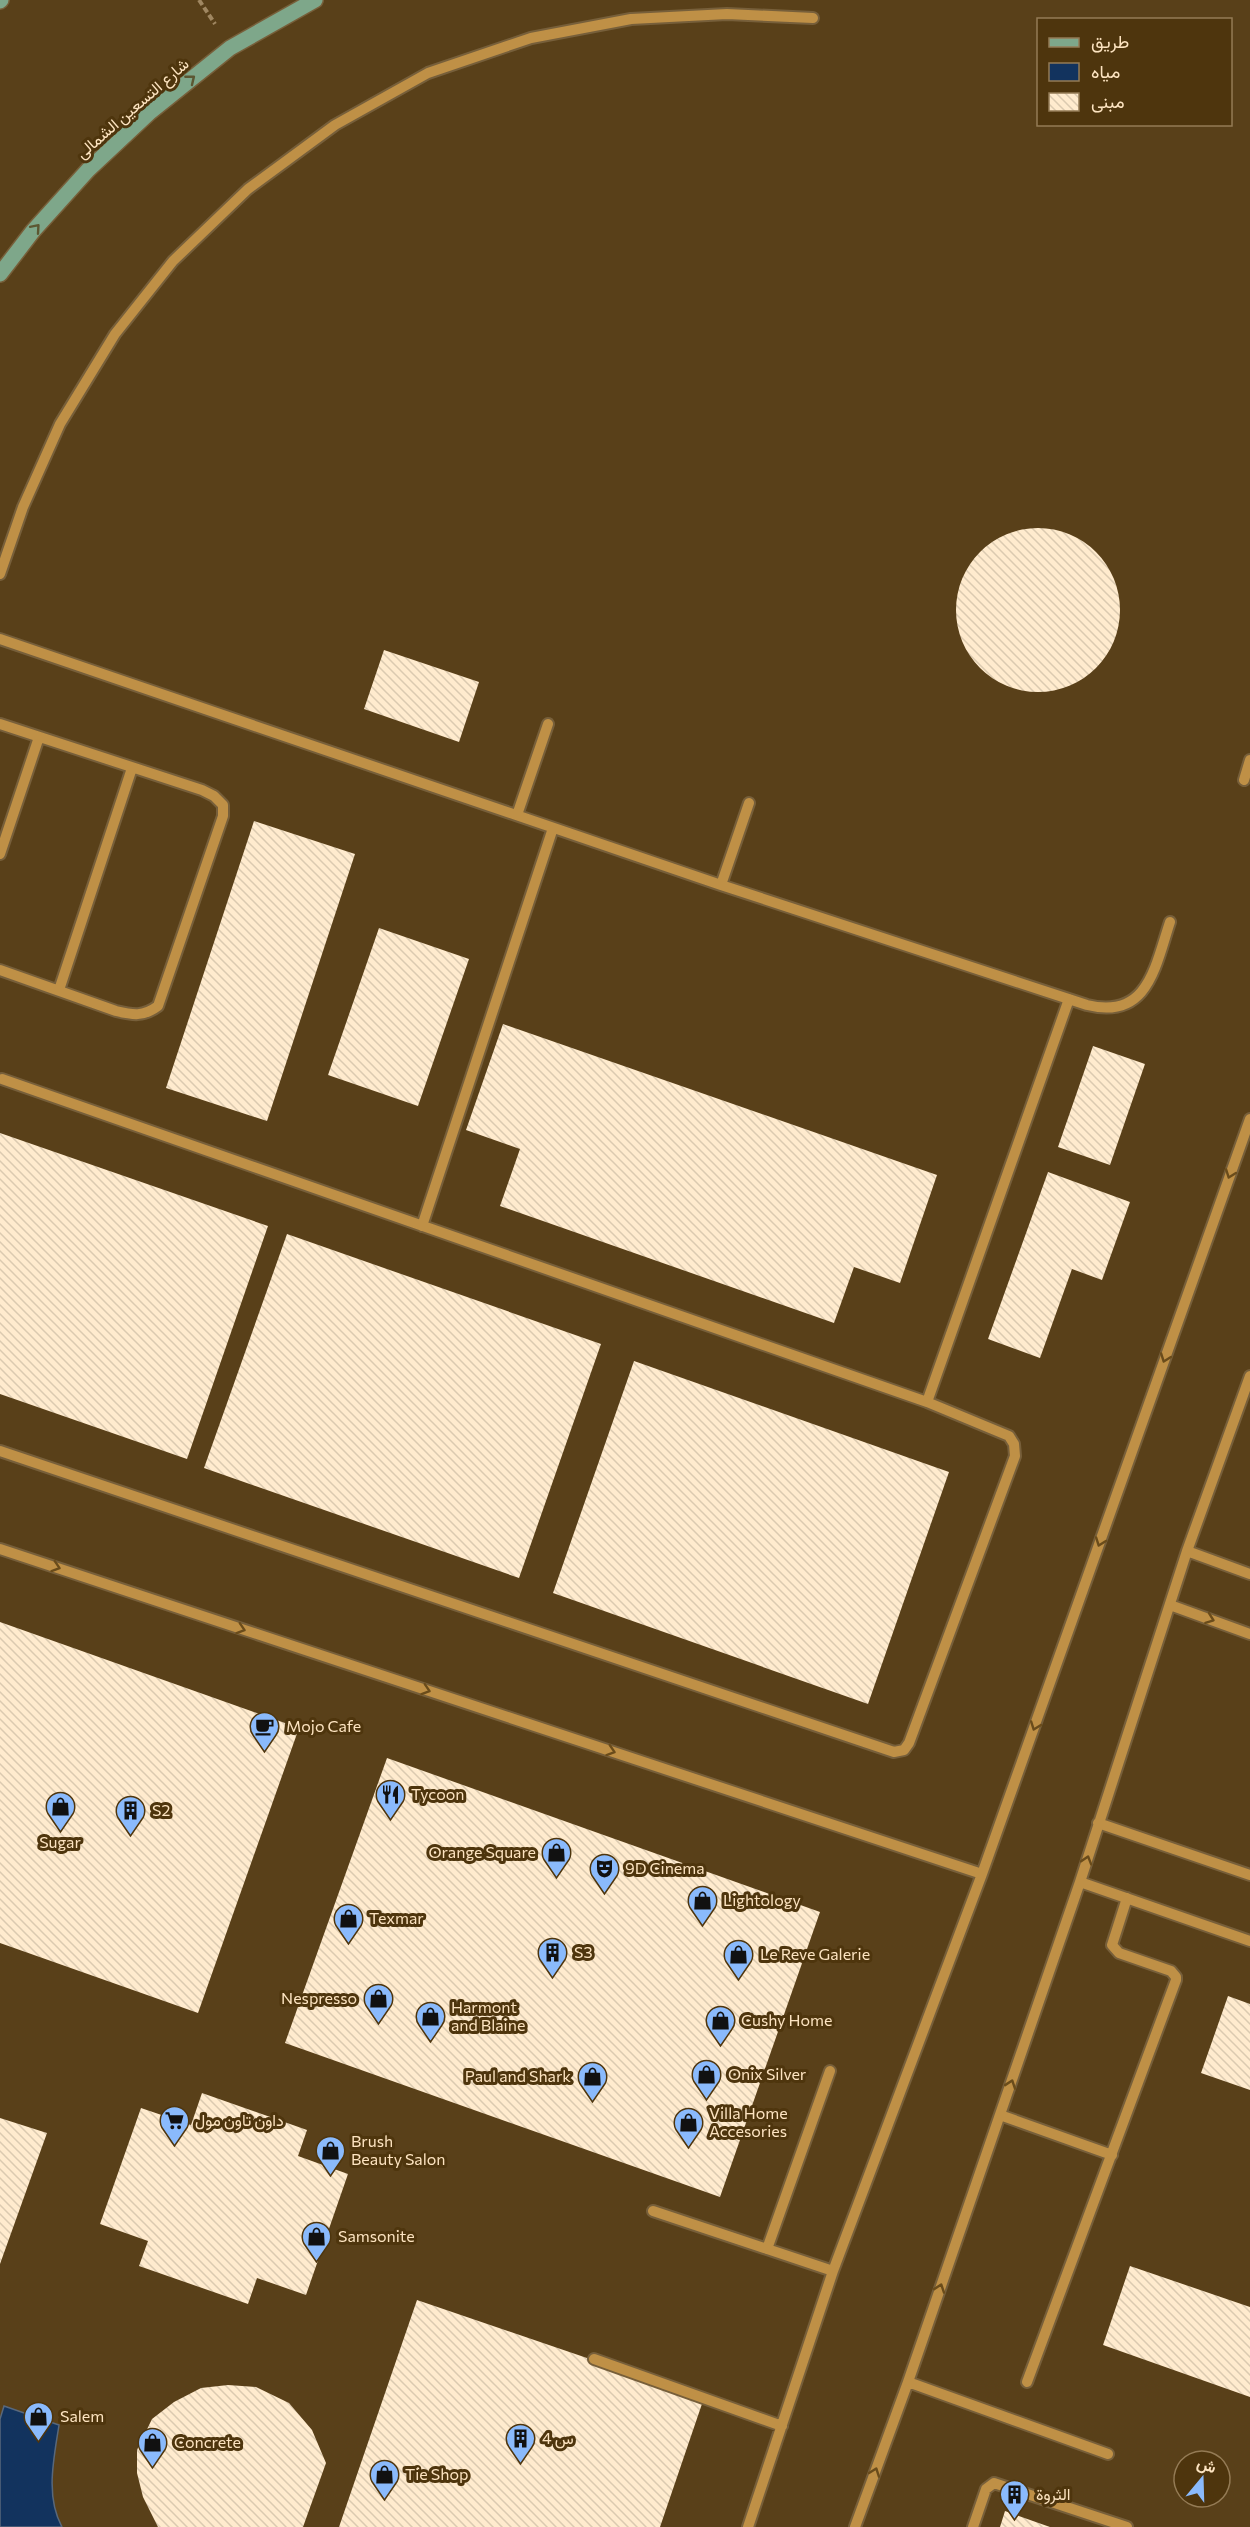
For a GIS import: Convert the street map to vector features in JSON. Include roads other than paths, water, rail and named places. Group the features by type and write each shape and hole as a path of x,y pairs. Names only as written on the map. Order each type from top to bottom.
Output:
{"main road":[{"name":"شارع التسعين الشمالى","path":"0,274 33,231 88,170 149,113 230,48 315,0"}],"street":[{"path":"0,574 23,507 60,424 115,334 173,261 248,189 335,125 428,73 531,38 631,19 727,14 813,18"},
{"path":"0,639 721,885 1100,1008 1115,1008 1138,996 1151,977 1170,922"},
{"path":"0,724 214,796 223,805 221,826 158,1006 147,1014 135,1015 116,1011 0,970"},
{"path":"517,815 548,724"},
{"path":"0,854 39,736"},
{"path":"1244,780 1250,760"},
{"path":"59,990 132,768"},
{"path":"721,885 749,802"},
{"path":"422,1226 553,828"},
{"path":"927,1402 1069,999"},
{"path":"0,1451 894,1752 904,1750 914,1732 1015,1455 1014,1444 1009,1436 927,1402 2,1079"},
{"path":"748,2527 832,2271 982,1874 1250,1119"},
{"path":"855,2527 908,2382 1080,1882 1187,1551 1250,1376"},
{"path":"0,1549 982,1874"},
{"path":"1187,1551 1250,1574"},
{"path":"1170,1605 1250,1634"},
{"path":"1098,1823 1250,1875"},
{"path":"1080,1882 1250,1941"},
{"path":"1027,2382 1176,1977 1172,1971 1113,1949 1127,1898"},
{"path":"767,2248 830,2071"},
{"path":"1000,2115 1112,2155"},
{"path":"653,2211 832,2271"},
{"path":"594,2359 782,2426"},
{"path":"908,2382 1108,2454"},
{"path":"973,2527 986,2489 994,2483 1127,2527"}],"water":[{"path":"4,2406 59,2425 52,2490 62,2527 0,2527 0,2419"}],"place":[{"name":"Mojo Cafe","path":"265,1752"},
{"name":"Tycoon","path":"390,1820"},
{"name":"Sugar","path":"60,1832"},
{"name":"S2","path":"131,1836"},
{"name":"Orange Square","path":"557,1878"},
{"name":"9D Cinema","path":"604,1894"},
{"name":"Lightology","path":"702,1926"},
{"name":"Texmar","path":"348,1944"},
{"name":"S3","path":"553,1978"},
{"name":"Le Reve Galerie","path":"739,1980"},
{"name":"Nespresso","path":"378,2024"},
{"name":"Harmont and Blaine","path":"430,2042"},
{"name":"Cushy Home","path":"720,2046"},
{"name":"Onix Silver","path":"707,2100"},
{"name":"Paul and Shark","path":"592,2102"},
{"name":"داون تاون مول","path":"174,2146"},
{"name":"Villa Home Accesories","path":"688,2148"},
{"name":"Brush Beauty Salon","path":"330,2176"},
{"name":"Samsonite","path":"317,2262"},
{"name":"Salem","path":"39,2442"},
{"name":"س 4","path":"521,2464"},
{"name":"Concrete","path":"153,2468"},
{"name":"Tie Shop","path":"384,2500"},
{"name":"الثروة","path":"1015,2520"}]}
